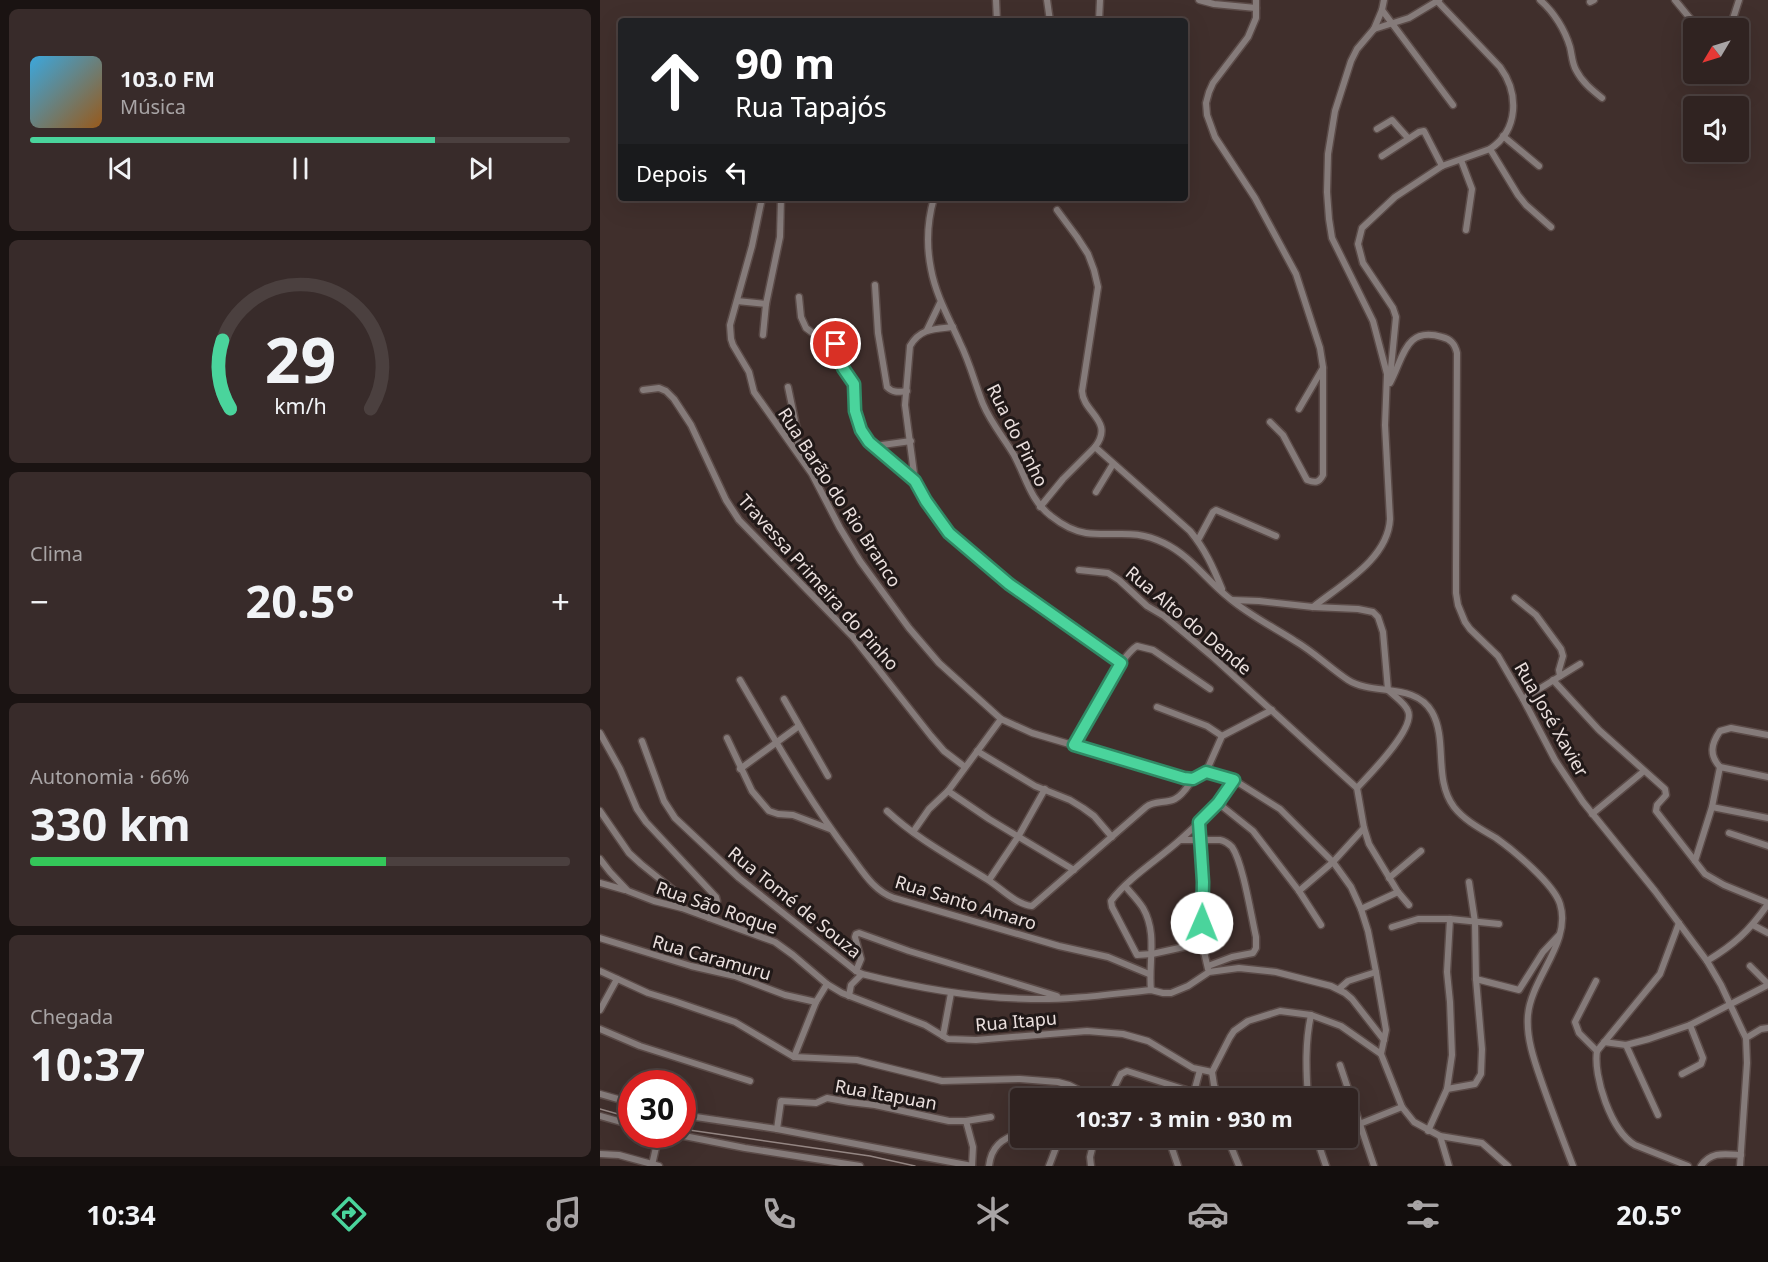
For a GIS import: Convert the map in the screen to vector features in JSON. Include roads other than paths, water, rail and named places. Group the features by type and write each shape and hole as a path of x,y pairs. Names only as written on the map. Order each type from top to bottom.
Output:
{"street":[{"path":"996,0 997,18"},
{"path":"1047,0 1050,18"},
{"path":"1099,18 1100,0"},
{"path":"1199,0 1214,4 1256,4 1256,18 1248,38 1213,83 1209,92 1206,103 1207,115 1215,137 1255,198 1296,274 1320,348 1323,367 1323,475 1320,480 1316,483 1307,480 1283,435 1270,422"},
{"path":"1313,607 1371,560 1390,527 1386,368 1376,329 1332,238 1327,192 1328,154 1335,111 1354,55 1374,29 1384,0"},
{"path":"1539,0 1549,9 1563,31 1577,74 1602,98"},
{"path":"1675,0 1690,18"},
{"path":"1733,18 1739,0"},
{"path":"1374,29 1392,25 1439,1 1508,77 1514,108 1512,119 1503,136 1490,149 1442,166 1395,197 1366,224 1359,235 1358,244 1363,263 1393,308 1396,317 1390,382 1387,390"},
{"path":"1382,10 1453,105"},
{"path":"1377,129 1392,120 1408,138"},
{"path":"1382,156 1408,138 1424,131 1442,166"},
{"path":"1503,136 1539,166"},
{"path":"1490,149 1518,195 1551,227"},
{"path":"1461,160 1472,189 1466,230"},
{"name":"Rua Barão do Rio Branco","path":"761,201 752,246 730,325 733,345 749,372 757,397 812,474 860,561 909,628 939,663 1001,719 1032,734 1193,779"},
{"path":"764,335 766,304 780,237 781,201"},
{"name":"Rua do Pinho","path":"933,201 927,239 931,268 940,303 967,358 984,406 1014,455 1029,491 1040,507 1061,523 1080,532 1133,533 1161,542 1191,561 1231,600 1307,648 1349,681 1366,688 1410,695 1427,705 1436,723 1443,785 1451,803 1468,821 1507,846 1549,887 1561,908 1560,934"},
{"path":"1040,507 1101,440 1102,431 1099,420 1082,398 1098,287 1088,254 1057,210"},
{"path":"875,285 878,333 887,387 896,393 907,391"},
{"path":"799,297 801,317 806,328 832,341 837,346 843,368 854,384 855,411 865,437 915,481 941,524 958,542 1009,584 1121,663"},
{"path":"736,301 766,304"},
{"path":"927,330 940,303"},
{"path":"915,481 906,405 910,346 915,338 927,330 953,327"},
{"name":"Rua José Xavier","path":"1390,382 1407,347 1417,336 1429,334 1453,342 1457,353 1456,567 1458,605 1470,629 1498,656 1555,760 1592,814 1707,961 1731,1005 1746,1038 1748,1063 1740,1166"},
{"path":"1299,409 1323,367"},
{"path":"788,387 797,430 799,454"},
{"name":"Travessa Primeira do Pinho","path":"643,390 659,388 674,399 691,425 726,500 739,520 853,637 944,751 965,767"},
{"path":"875,446 911,441"},
{"path":"1095,447 1198,540 1211,561 1223,594"},
{"path":"1096,492 1113,464"},
{"path":"1198,540 1216,510 1276,536"},
{"name":"Rua Alto do Dende","path":"1079,570 1108,573 1119,580 1147,606 1164,616 1205,651 1357,788"},
{"path":"1515,597 1536,615 1561,649 1563,656 1557,678"},
{"path":"1231,600 1358,609 1373,612 1378,617 1383,632 1388,690 1409,712 1408,720 1399,739 1387,756 1357,788 1364,828 1372,851 1398,892 1409,904"},
{"path":"1074,745 1121,663 1137,646 1153,650 1210,689"},
{"path":"1523,699 1580,664"},
{"path":"1557,678 1599,730 1665,789 1664,798 1657,805 1656,812 1702,871 1724,885 1768,903 1753,925 1728,948 1707,961"},
{"name":"Rua Santo Amaro","path":"740,680 830,829 871,882 886,895 1048,943 1108,957 1149,974"},
{"path":"784,699 828,776"},
{"path":"1156,707 1207,726 1222,736"},
{"path":"887,811 902,825 947,856 1025,904 1032,906 1153,802 1175,800 1193,779 1206,772 1222,736 1272,710"},
{"path":"913,832 929,809 948,791 1001,719"},
{"path":"740,768 799,726"},
{"path":"1695,861 1712,807 1720,770 1712,755 1713,744 1720,731 1731,728 1768,735"},
{"path":"600,734 620,769 637,809 646,822 716,897 717,901 709,918"},
{"path":"727,738 752,791 769,811 793,815 830,829"},
{"name":"Rua Tomé de Souza","path":"642,741 664,801 675,818 739,878 859,972 951,993 1031,999 1150,990 1163,993 1181,990 1208,969"},
{"path":"977,751 1026,782 1070,800 1083,808 1094,816 1112,837"},
{"path":"1720,770 1768,777"},
{"path":"1592,814 1644,771"},
{"path":"1206,772 1234,780 1280,809 1333,862 1351,887 1368,931 1376,972 1386,1030 1381,1054"},
{"path":"1202,944 1139,956 1135,953 1111,901 1161,854 1181,840 1218,803 1234,780"},
{"path":"989,880 1018,837 1045,789"},
{"path":"948,791 1074,870"},
{"path":"1218,803 1253,831 1299,891 1321,925"},
{"path":"1712,807 1768,818"},
{"path":"600,811 629,853 677,893 681,899 682,908"},
{"path":"1199,822 1202,840 1202,944 1208,969"},
{"path":"1299,891 1333,862 1364,828"},
{"path":"1729,833 1768,846"},
{"path":"1181,840 1225,841 1229,844 1235,852 1243,878 1256,937 1256,948 1253,953 1232,957 1208,969"},
{"path":"1389,878 1421,851"},
{"name":"Rua São Roque","path":"600,863 628,891 775,942 827,984"},
{"path":"1447,1089 1475,1084 1480,1078 1482,1049 1474,922 1469,882"},
{"path":"600,884 628,891"},
{"path":"1125,886 1142,906 1152,932 1150,990"},
{"path":"1361,909 1398,892"},
{"path":"1392,927 1418,919 1450,919 1498,924"},
{"path":"1428,1131 1447,1089 1452,1042 1447,972 1450,919"},
{"path":"1679,923 1660,974 1597,1050 1597,1065 1599,1082 1622,1134 1627,1140 1688,1166"},
{"path":"1753,925 1768,933"},
{"path":"849,996 851,985 859,972 861,959 855,937 859,933 909,951 1064,998"},
{"path":"1476,979 1519,990 1543,952 1560,934"},
{"path":"1560,934 1532,994 1527,1024 1538,1071 1556,1125 1574,1166"},
{"name":"Rua Caramuru","path":"600,938 680,963 735,976 785,995 816,1002"},
{"path":"1604,1042 1626,1045 1690,1025 1768,985 1750,966"},
{"path":"1208,969 1248,968 1276,972 1339,989 1352,999 1384,1040"},
{"path":"600,971 648,993 735,1022 794,1057 857,1060 942,1081 1020,1079 1058,1082 1075,1088"},
{"path":"1339,989 1348,981 1376,972"},
{"path":"600,1010 617,979"},
{"path":"1596,981 1575,1022 1579,1033 1597,1050"},
{"path":"794,1057 816,1002 827,984"},
{"name":"Rua Itapu","path":"827,984 849,996 926,1025 953,1040 1086,1031 1123,1034 1148,1041 1200,1070 1212,1072"},
{"path":"943,1036 951,993"},
{"path":"1215,1088 1212,1072 1234,1031 1248,1021 1280,1011 1311,1015 1341,1026 1381,1054 1402,1107 1414,1122 1440,1136 1482,1143 1508,1166"},
{"path":"1307,1088 1307,1030 1311,1015"},
{"path":"1682,1074 1701,1064 1703,1058 1690,1025"},
{"path":"1746,1038 1768,1028"},
{"path":"600,1029 640,1046 750,1081"},
{"path":"1626,1045 1658,1115"},
{"path":"1340,1065 1374,1166"},
{"path":"1195,1088 1200,1070"},
{"path":"1114,1088 1121,1074 1127,1071 1181,1088"},
{"path":"600,1094 618,1099"},
{"name":"Rua Itapuan","path":"777,1128 782,1103 780,1102 787,1100 816,1103 828,1098 875,1105 949,1121 991,1117"},
{"path":"1359,1125 1402,1107"},
{"path":"600,1116 618,1121"},
{"path":"696,1117 777,1128 972,1166 973,1147 966,1121"},
{"path":"1440,1136 1449,1166"},
{"path":"989,1166 990,1156 996,1147 1010,1137"},
{"path":"696,1138 860,1166"},
{"path":"600,1154 619,1155 654,1165 657,1148"},
{"path":"1049,1166 1056,1148"},
{"path":"1091,1166 1092,1148"},
{"path":"1172,1148 1178,1166"},
{"path":"1232,1148 1239,1166"},
{"path":"1320,1148 1326,1166"},
{"path":"1701,1166 1705,1160 1714,1155 1741,1155"}],"railway":[{"path":"600,1109 618,1114"},
{"path":"696,1131 870,1156 915,1166"}]}
